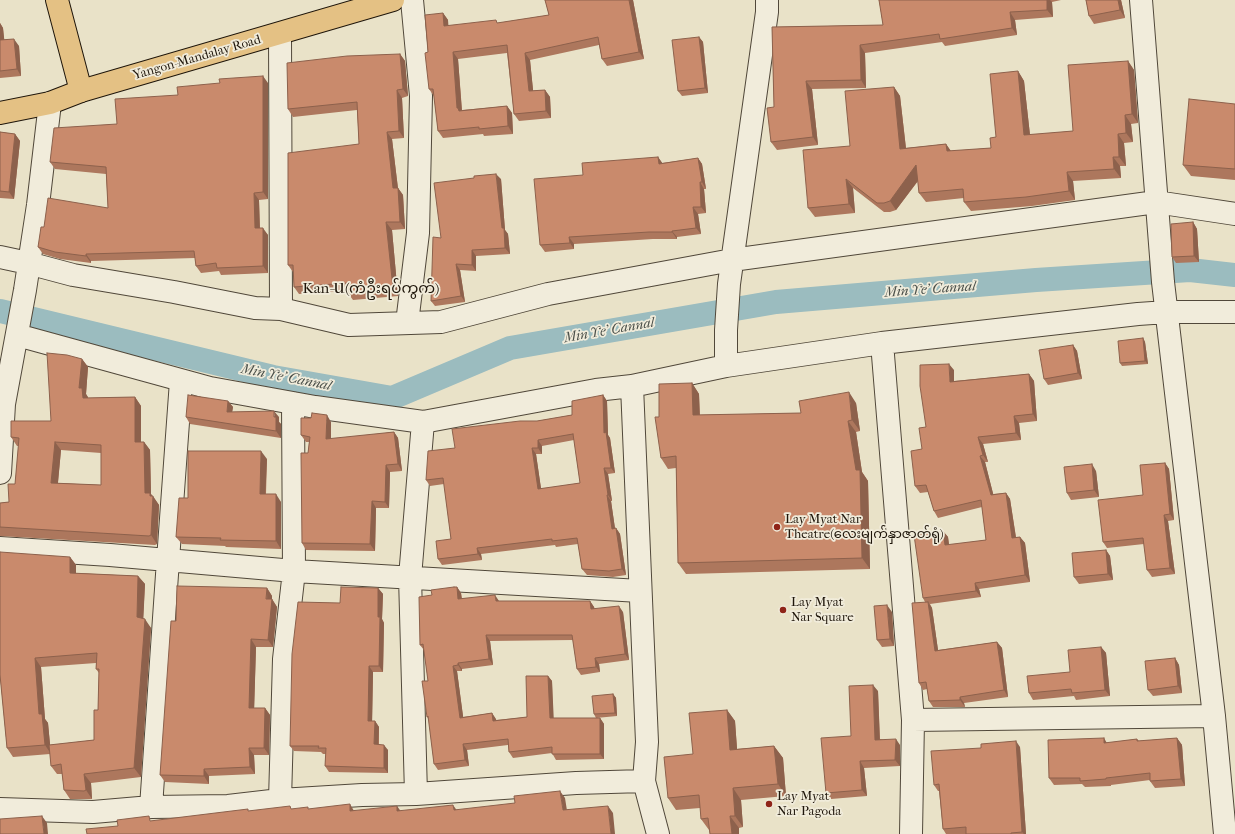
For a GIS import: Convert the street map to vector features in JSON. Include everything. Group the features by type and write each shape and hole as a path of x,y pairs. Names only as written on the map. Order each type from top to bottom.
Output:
{"main road":[{"path":"57,0 81,91"},
{"name":"Yangon-Mandalay Road","path":"0,113 50,103 81,91 393,0"}],"street":[{"path":"407,323 418,233 421,96 412,0"},
{"path":"726,366 726,330 729,284 767,12 767,0"},
{"path":"1141,0 1166,312 1214,716 1225,834"},
{"path":"280,34 281,309"},
{"path":"0,473 4,404 25,290 38,205 50,103"},
{"path":"0,257 73,275 174,292 255,308 281,309 349,325 441,322 548,294 732,260 1156,202 1235,214"},
{"path":"18,328 181,381 210,388 294,403 423,422 596,390 632,386 726,366 882,343 1166,312 1235,312"},
{"path":"882,343 913,720 912,834"},
{"path":"152,807 181,381"},
{"path":"632,386 640,591 648,742 644,781 658,834"},
{"path":"280,800 284,659 294,571 294,403"},
{"path":"416,794 410,577 423,422"},
{"path":"0,548 110,555 294,571 640,591"},
{"path":"913,720 1214,716"},
{"path":"0,809 93,812 152,807 228,806 280,800 362,795 416,794 576,783 644,781"}],"building":[{"path":"545,0 629,0 639,52 602,59 598,37 525,53 529,91 545,90 546,111 514,114 507,45 453,52 457,108 459,111 507,106 508,126 438,131 433,89 429,89 425,53 428,52 425,15 443,13 444,26 496,20 497,23 549,15"},
{"path":"879,0 1047,0 1047,10 1010,12 1012,28 940,39 939,34 860,45 861,80 806,81 813,137 771,142 767,108 774,107 772,27 883,25"},
{"path":"1086,0 1118,0 1120,10 1089,16"},
{"path":"699,37 705,88 678,91 672,40"},
{"path":"14,39 17,69 0,71 0,40"},
{"path":"400,54 403,89 397,90 399,131 387,132 393,188 398,188 400,222 386,222 393,288 348,293 347,283 294,287 293,265 288,265 288,153 359,144 357,102 288,109 287,63 347,56"},
{"path":"1128,61 1132,114 1125,115 1126,133 1118,134 1119,157 1113,157 1114,169 1067,172 1069,191 1026,197 964,202 963,189 919,193 916,165 890,201 877,203 846,179 849,204 808,208 803,150 850,146 845,91 894,87 900,149 946,144 947,151 991,148 990,138 996,137 990,74 1018,71 1024,135 1073,131 1068,65"},
{"path":"263,76 263,192 254,193 255,228 263,228 263,266 217,268 216,263 196,266 194,251 86,254 86,256 55,252 38,247 41,227 44,227 48,198 108,208 106,167 50,162 54,128 117,124 115,99 178,95 177,87 220,83 219,79"},
{"path":"1189,99 1235,104 1235,169 1183,165"},
{"path":"0,132 15,134 9,192 0,191"},
{"path":"658,157 659,164 698,158 702,182 700,182 701,207 693,207 696,228 672,232 569,237 570,243 540,245 534,179 583,175 582,163"},
{"path":"496,174 502,228 504,228 505,248 472,250 472,265 456,264 461,296 431,301 433,237 441,238 434,183"},
{"path":"1193,222 1194,256 1172,257 1171,224"},
{"path":"1143,338 1145,361 1120,363 1118,341"},
{"path":"1073,345 1078,373 1044,379 1039,350"},
{"path":"47,353 67,355 82,359 79,388 82,388 83,398 135,397 135,442 144,442 145,493 150,493 150,496 153,496 151,535 0,527 0,503 9,502 8,484 15,484 19,438 11,437 11,421 51,421","holes":["55,442 101,445 101,485 51,483"]},
{"path":"949,364 950,382 1029,374 1033,414 1014,416 1016,433 978,437 983,455 980,456 991,495 1006,493 1012,538 1020,537 1025,575 975,583 976,591 923,598 914,535 943,531 945,545 986,540 981,500 934,511 926,485 915,486 911,451 922,449 919,428 926,427 920,386 920,365"},
{"path":"692,383 693,415 801,413 799,401 849,392 852,420 848,421 856,470 860,470 862,558 678,563 676,456 661,458 655,417 659,417 659,384"},
{"path":"188,395 228,401 227,412 274,411 274,417 276,417 276,431 186,417"},
{"path":"603,395 604,433 606,432 611,468 604,468 612,529 616,528 622,569 609,571 582,569 577,538 552,541 552,539 477,548 478,554 438,559 436,541 451,539 443,478 426,480 428,451 455,448 452,429 520,421 537,421 572,415 572,401","holes":["573,434 580,483 538,489 532,448 538,448 538,440"]},
{"path":"312,413 327,415 326,439 394,432 398,464 386,465 385,502 372,501 370,544 302,543 301,453 308,453 310,437 301,435 301,418 311,418"},
{"path":"188,451 261,451 260,494 276,494 276,541 220,540 221,538 176,537 179,498 188,498"},
{"path":"1165,463 1170,514 1164,515 1170,568 1147,570 1143,538 1103,542 1098,500 1143,495 1140,465"},
{"path":"1092,464 1094,490 1067,493 1064,467"},
{"path":"1106,550 1108,574 1074,577 1072,553"},
{"path":"0,552 70,557 70,573 138,576 137,617 145,619 134,768 84,774 86,790 84,791 64,790 61,764 51,766 49,745 94,740 94,710 98,710 99,669 96,669 97,653 35,658 39,714 42,714 45,745 7,748 0,675"},
{"path":"177,586 267,588 266,599 272,599 268,640 251,639 249,708 265,708 264,748 249,748 250,767 204,769 204,776 160,775 171,621 176,621"},
{"path":"341,587 378,588 378,617 380,617 379,666 369,666 368,721 375,721 374,744 384,745 384,768 325,766 326,748 318,748 319,746 290,746 292,654 298,602 340,603"},
{"path":"457,587 458,599 495,595 496,601 590,601 591,609 619,606 625,654 595,658 596,667 577,669 572,635 486,635 489,659 458,663 458,665 453,666 460,718 492,713 493,721 527,717 526,676 548,676 550,718 600,718 600,754 552,754 552,747 509,752 508,739 463,744 465,760 434,764 422,681 428,681 423,644 420,645 419,597 432,595 431,590"},
{"path":"928,602 935,651 997,642 1004,690 960,697 960,700 929,701 926,682 919,683 912,603"},
{"path":"887,605 890,639 877,640 874,606"},
{"path":"1101,647 1105,690 1072,693 1071,689 1029,693 1027,676 1070,672 1068,650"},
{"path":"1175,658 1178,686 1148,690 1145,661"},
{"path":"873,685 875,740 896,739 895,760 860,761 862,790 826,793 821,738 851,736 849,686"},
{"path":"613,694 615,713 594,714 592,696"},
{"path":"727,710 730,750 774,746 778,784 733,788 735,816 730,816 732,834 710,834 708,818 701,819 699,795 668,798 664,757 693,754 689,713"},
{"path":"1104,738 1104,743 1137,739 1137,741 1177,738 1181,779 1150,781 1150,773 1080,781 1080,778 1049,778 1048,740"},
{"path":"1016,741 1022,832 1011,834 966,834 966,827 943,829 939,784 934,785 931,751 981,748 981,744"},
{"path":"560,791 563,810 608,806 611,834 87,834 86,829 118,826 117,820 149,816 150,821 248,809 248,811 290,806 291,809 308,807 308,809 350,804 350,811 397,806 397,811 453,805 454,810 515,803 514,796"},
{"path":"42,816 44,834 0,834 0,819"}],"waterway":[{"name":"Min Ye' Cannal","path":"0,311 273,377 392,398 510,348 776,302 1036,280 1190,270 1235,275"}],"place":[{"name":"Lay Myat Nar Theatre(လေးမျက်နှာဇာတ်ရုံ)","path":"777,527"},
{"name":"Lay Myat Nar Square","path":"783,610"},
{"name":"Lay Myat Nar Pagoda","path":"769,804"}],"district":[{"name":"Kan-U(ကံဦးရပ်ကွက်)","path":"371,289"}]}
